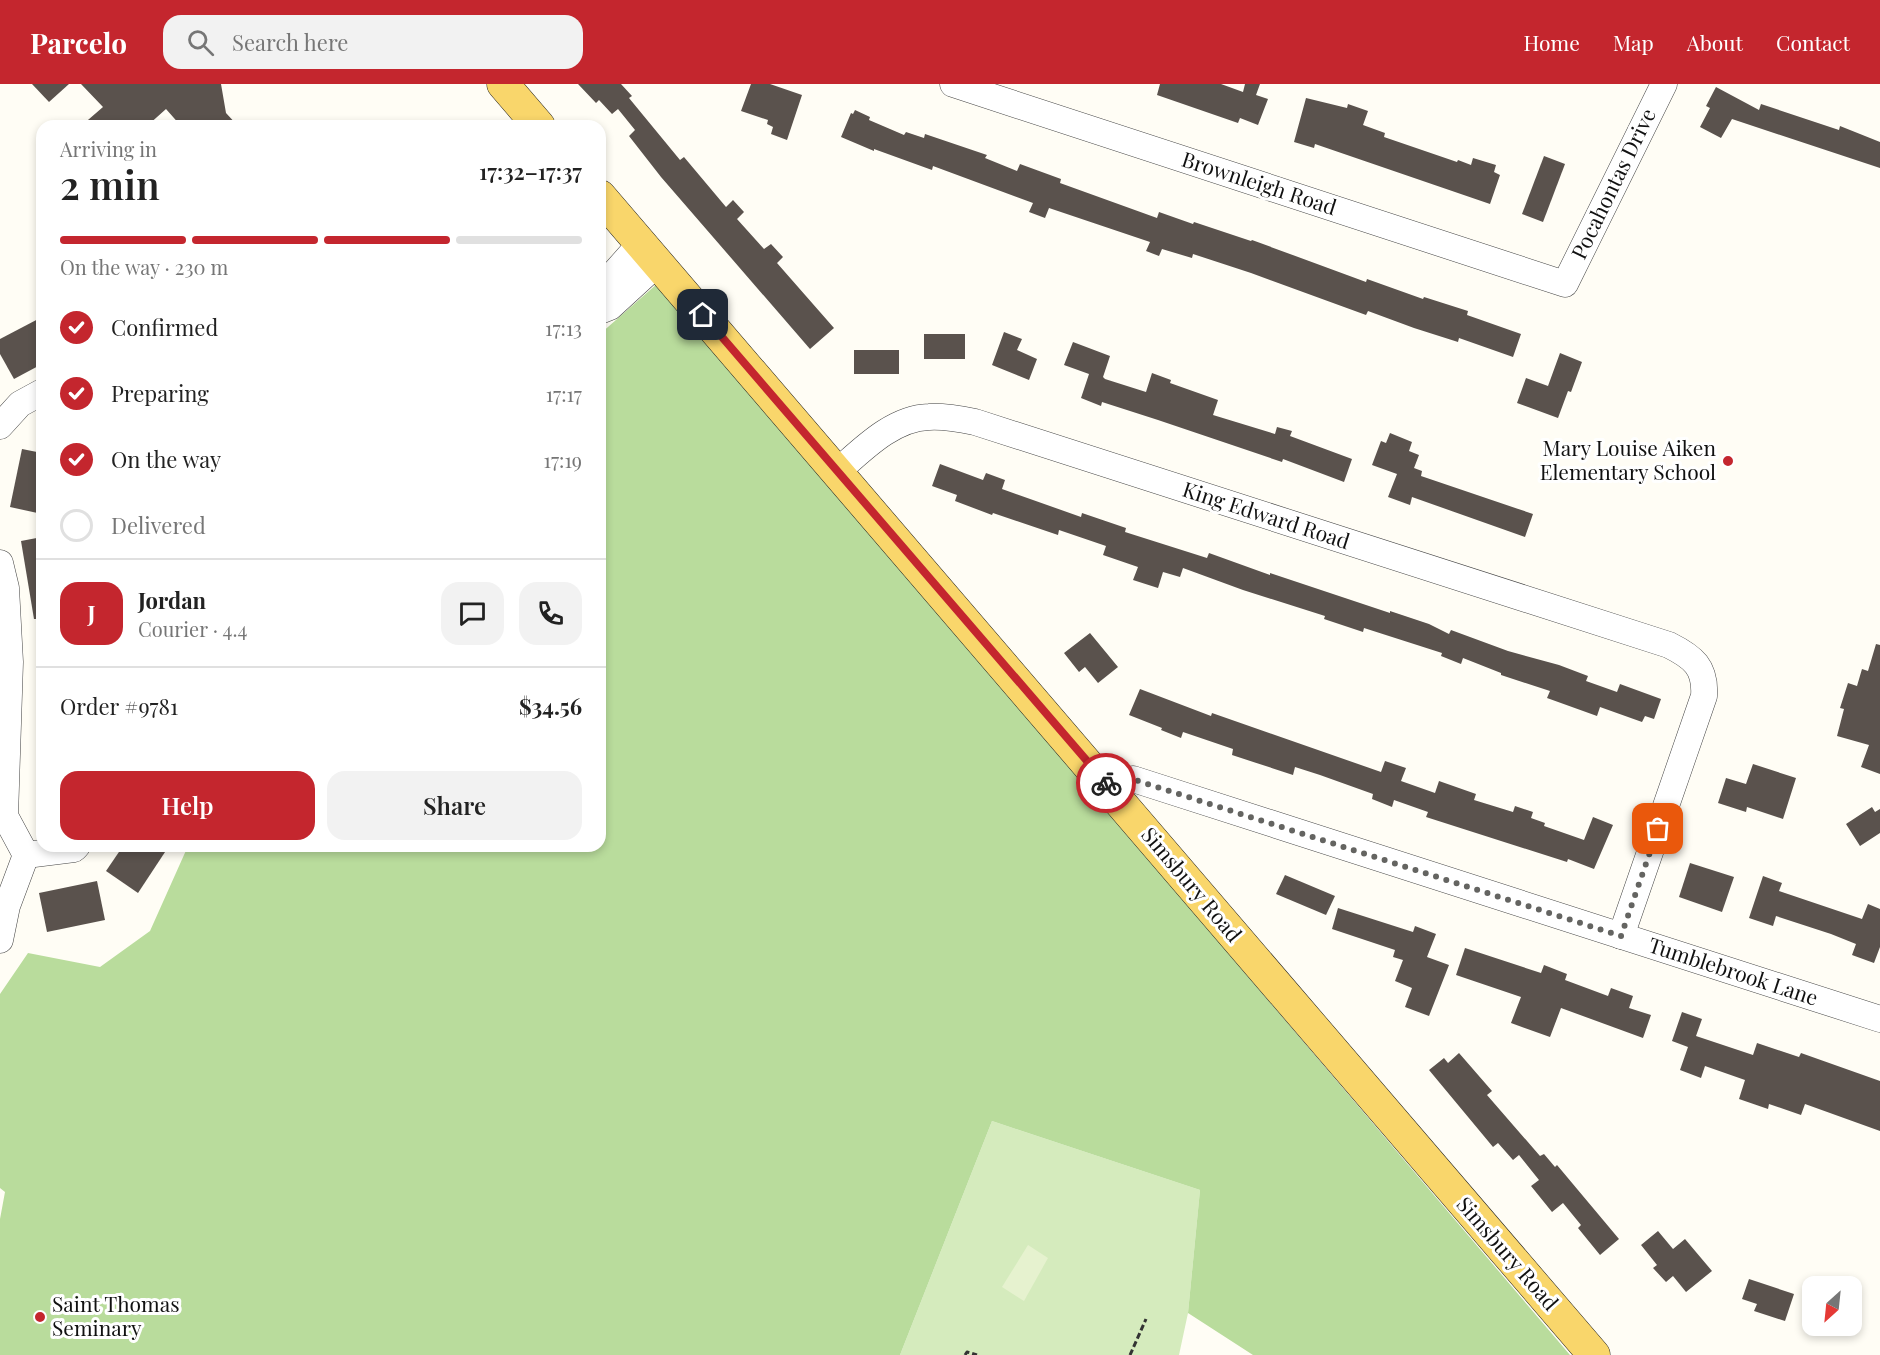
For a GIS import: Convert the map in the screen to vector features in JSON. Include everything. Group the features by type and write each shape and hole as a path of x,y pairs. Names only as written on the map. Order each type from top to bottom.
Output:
{"main road":[{"path":"502,84 534,120"},
{"name":"Simsbury Road","path":"606,203 1105,783 1371,1098 1594,1355"}],"street":[{"name":"Brownleigh Road","path":"953,84 1565,284"},
{"name":"Pocahontas Drive","path":"1565,284 1664,84"},
{"path":"606,285 649,253"},
{"path":"606,309 610,307 649,253"},
{"path":"0,426 21,404 36,395"},
{"name":"King Edward Road","path":"838,471 884,433 904,423 926,417 949,417 975,422 1669,645 1691,658 1698,667 1705,686 1704,696 1621,936"},
{"path":"0,563 6,588 10,662 5,816 26,855 7,906 0,940"},
{"name":"Tumblebrook Lane","path":"1105,783 1132,779 1880,1019"},
{"path":"26,855 50,852"}],"path":[{"path":"1130,1355 1146,1319"},
{"path":"965,1355 967,1352 977,1355"}],"green space":[{"path":"658,283 1570,1355 1253,1355 1188,1313 1200,1190 992,1121 900,1355 0,1355 0,1219 5,1192 0,1188 0,994 28,953 100,967 150,931 185,852 606,852 606,329"},
{"path":"992,1121 1200,1190 1188,1313 1179,1355 900,1355"},
{"path":"1028,1245 1048,1258 1024,1301 1002,1287"}],"building":[{"path":"32,84 69,84 49,102"},
{"path":"81,84 221,84 226,113 232,120 176,120 166,109 154,120 88,120 103,107"},
{"path":"578,84 621,84 632,96 629,98 680,160 684,157 726,207 733,200 744,212 737,219 764,249 771,244 783,257 777,263 834,328 810,349 661,177 629,136 635,130 618,109 612,114 599,100 596,103"},
{"path":"751,84 770,84 802,95 787,140 771,134 773,127 767,124 768,120 741,111"},
{"path":"1160,84 1221,84 1243,92 1245,84 1260,84 1256,95 1268,99 1258,125 1240,118 1238,123 1157,95"},
{"path":"1716,87 1759,110 1761,104 1839,130 1840,126 1880,142 1880,168 1732,119 1721,138 1700,127 1710,108 1706,106"},
{"path":"1306,98 1347,108 1348,104 1368,111 1363,125 1385,133 1384,137 1457,162 1458,160 1471,165 1473,158 1496,165 1494,172 1500,175 1490,204 1315,144 1314,148 1294,142"},
{"path":"855,110 870,117 869,120 904,135 906,132 924,138 925,134 987,155 985,158 1017,171 1020,164 1061,179 1060,183 1157,218 1159,212 1193,224 1194,222 1252,240 1366,282 1367,279 1423,299 1424,297 1468,311 1467,315 1521,334 1513,357 1459,338 1458,342 1368,311 1366,315 1193,254 1192,258 1162,249 1159,256 1146,251 1150,242 1049,208 1045,218 1029,212 1033,203 933,166 932,170 874,149 874,151 841,137 851,113 853,114"},
{"path":"1544,156 1565,164 1543,222 1522,214"},
{"path":"36,320 36,367 14,379 0,354 0,339"},
{"path":"1004,332 1022,339 1017,350 1037,359 1029,380 992,365"},
{"path":"924,334 965,334 965,359 924,359"},
{"path":"1073,342 1110,356 1103,377 1105,379 1146,392 1152,373 1171,380 1170,383 1218,400 1213,415 1275,434 1277,427 1292,431 1290,436 1352,459 1344,482 1283,459 1282,462 1102,402 1101,406 1081,398 1089,374 1064,365"},
{"path":"854,350 899,350 899,374 854,374"},
{"path":"1560,353 1582,362 1558,418 1517,403 1526,378 1548,386"},
{"path":"1390,433 1412,442 1409,451 1419,455 1414,468 1422,471 1421,476 1533,514 1525,537 1412,497 1410,505 1388,497 1397,474 1372,465 1381,441 1386,443"},
{"path":"22,449 36,452 36,513 10,507"},
{"path":"940,464 983,480 986,473 1005,480 1002,489 1081,517 1082,513 1126,528 1125,532 1207,558 1209,553 1270,575 1270,573 1429,624 1449,634 1451,630 1508,651 1559,665 1588,676 1586,681 1617,692 1620,684 1661,699 1654,719 1645,716 1642,722 1600,707 1597,716 1547,698 1550,691 1501,675 1501,673 1463,658 1461,664 1441,656 1442,653 1364,628 1363,632 1324,619 1325,616 1183,568 1180,577 1163,572 1158,588 1133,580 1138,567 1103,555 1106,546 1059,530 1058,535 955,501 957,495 932,486"},
{"path":"36,538 36,619 34,619 21,541"},
{"path":"1090,633 1118,667 1098,683 1085,667 1079,672 1064,653"},
{"path":"1876,644 1880,645 1880,774 1861,767 1869,745 1837,736 1844,709 1840,708 1848,683 1857,686 1862,669 1868,671"},
{"path":"1140,689 1211,716 1212,713 1381,772 1385,761 1406,768 1401,781 1435,793 1439,781 1476,794 1474,800 1513,812 1515,806 1533,812 1531,818 1545,823 1544,826 1584,840 1593,817 1613,825 1594,869 1568,859 1567,862 1426,817 1428,812 1394,800 1392,807 1372,799 1373,794 1320,775 1295,767 1293,775 1232,755 1233,749 1183,732 1181,738 1161,730 1162,728 1129,715"},
{"path":"1753,764 1796,778 1783,819 1747,807 1746,812 1718,803 1726,778 1746,784"},
{"path":"1872,807 1875,812 1880,809 1880,833 1860,846 1846,824"},
{"path":"119,852 165,852 138,893 106,871"},
{"path":"1690,863 1734,877 1722,912 1679,897"},
{"path":"1285,875 1335,896 1326,915 1276,894"},
{"path":"1763,876 1782,883 1779,891 1862,919 1868,904 1880,909 1880,947 1874,963 1852,955 1856,944 1831,934 1776,916 1773,926 1749,918"},
{"path":"97,881 105,920 47,932 39,893"},
{"path":"1338,908 1413,932 1415,926 1436,934 1427,957 1449,965 1429,1016 1405,1007 1412,988 1395,981 1403,960 1393,957 1395,950 1332,929"},
{"path":"1465,948 1541,973 1544,965 1567,974 1565,980 1608,996 1611,988 1633,996 1629,1008 1651,1015 1643,1038 1561,1008 1550,1037 1511,1023 1521,997 1456,975"},
{"path":"1682,1012 1702,1019 1696,1036 1753,1055 1757,1043 1799,1057 1801,1053 1880,1081 1880,1131 1805,1104 1801,1115 1769,1104 1768,1109 1739,1099 1745,1080 1705,1066 1701,1078 1680,1070 1688,1047 1672,1041"},
{"path":"1459,1053 1492,1091 1487,1095 1540,1156 1544,1154 1555,1167 1557,1165 1619,1239 1600,1255 1578,1228 1581,1225 1563,1203 1552,1212 1531,1186 1539,1180 1519,1155 1513,1160 1498,1143 1493,1147 1429,1070 1444,1058 1448,1063"},
{"path":"1658,1231 1673,1249 1685,1239 1712,1271 1686,1292 1673,1276 1666,1282 1653,1268 1657,1265 1641,1245"},
{"path":"1749,1279 1794,1294 1785,1321 1754,1311 1757,1304 1742,1299"}],"way so far":[{"path":"1106,783 1132,779 1621,936 1658,829"}],"place":[{"name":"Mary Louise Aiken Elementary School","path":"1728,461"},
{"name":"Saint Thomas Seminary","path":"40,1317"}],"route":[{"path":"703,315 1106,783"}]}
